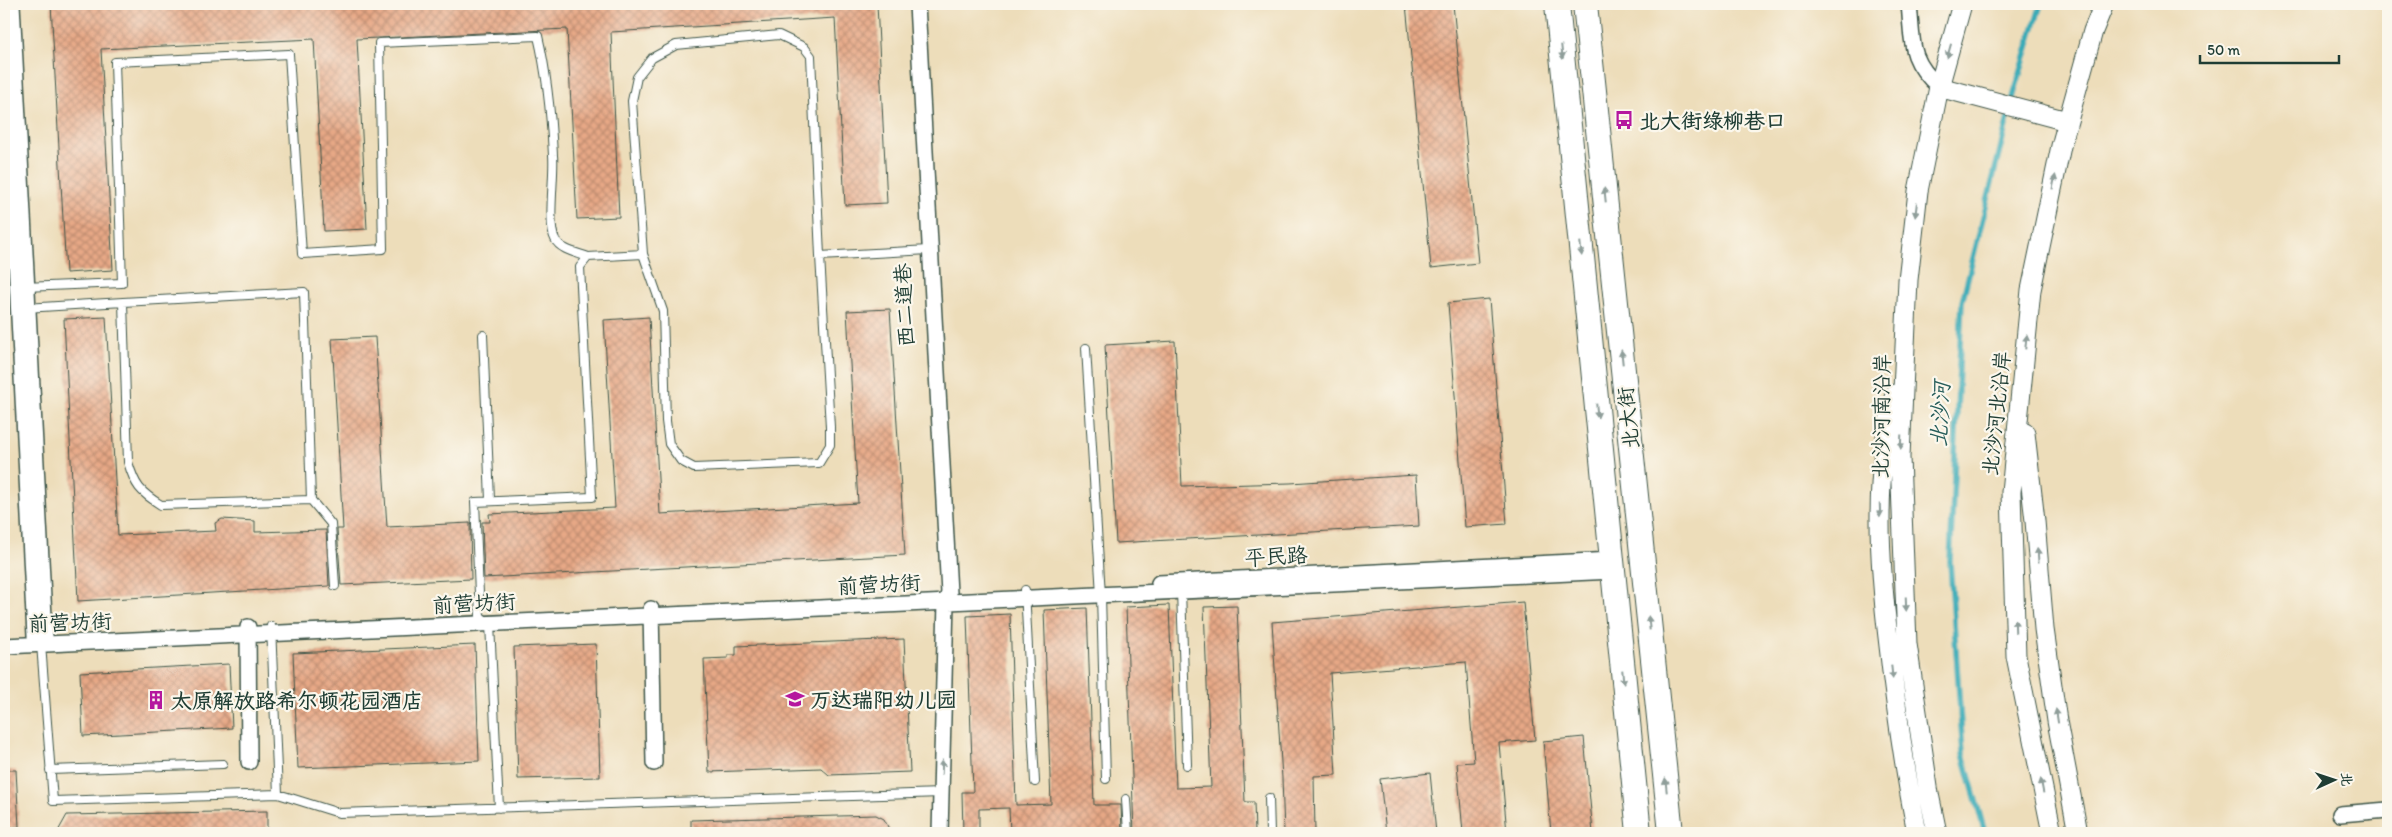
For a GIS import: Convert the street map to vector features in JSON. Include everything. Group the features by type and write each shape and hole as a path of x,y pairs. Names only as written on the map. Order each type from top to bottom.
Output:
{"main road":[{"path":"1557,4 1639,833"},
{"name":"北大街","path":"1584,4 1672,833"}],"street":[{"path":"12,4 21,287"},
{"name":"西二道巷","path":"911,4 946,596 940,833"},
{"name":"西二道巷","path":"917,4 926,250"},
{"path":"1909,4 1914,54 1923,73 1945,96 2058,125"},
{"name":"北沙河南沿岸","path":"1937,833 1929,794 1908,644 1900,457 1908,280 1918,191 1945,96 1962,4"},
{"name":"北沙河北沿岸","path":"2052,833 2016,656 2011,492 2031,290 2058,125 2104,4"},
{"path":"4,19 40,639"},
{"path":"1904,359 1887,423 1880,489 1883,597 1899,737 1917,833"},
{"path":"2022,375 2025,439 2035,521 2044,629 2078,833"},
{"name":"平民路","path":"946,596 1026,595 1612,565"},
{"name":"前营坊街","path":"4,638 40,639 248,632 651,613 946,596"},
{"path":"651,613 654,763"},
{"path":"248,632 249,762"},
{"name":"前营坊街","path":"4,646 40,639"},
{"path":"2340,814 2388,810"}],"lane":[{"path":"779,35 804,47 811,56 820,256 830,445 819,463 694,468 681,461 669,444 666,421 663,311 643,254 632,101 637,77 652,58 676,44 779,35"},
{"path":"21,287 122,283 115,62 290,54 302,254 383,249 379,43 538,36 543,55 554,156 552,226 555,239 564,248 588,257 643,254"},
{"path":"820,256 926,250"},
{"path":"499,808 476,502 592,497 580,267 588,257"},
{"path":"22,308 304,292 311,500 331,524 335,586"},
{"path":"123,302 128,462 134,481 143,494 161,505 311,500"},
{"path":"483,334 490,500"},
{"path":"1086,348 1101,590 1106,780"},
{"path":"1181,587 1187,765"},
{"path":"1026,595 1035,782"},
{"path":"271,630 278,794"},
{"path":"40,639 53,801 278,794 340,814 941,793"},
{"path":"50,770 224,764"},
{"path":"1269,798 1270,833"},
{"path":"1126,799 1128,833"}],"building":[{"path":"51,4 877,4 887,203 845,205 835,18 611,32 619,217 577,219 567,29 357,39 367,229 324,231 314,39 101,49 113,270 66,273"},
{"path":"1406,4 1453,4 1478,263 1431,268"},
{"path":"1489,299 1507,524 1465,527 1448,303"},
{"path":"890,309 905,555 484,578 482,522 490,522 489,514 615,508 604,320 649,317 660,514 858,503 847,311"},
{"path":"106,317 118,535 216,531 215,523 222,519 255,521 255,532 326,530 329,586 78,601 64,319"},
{"path":"375,337 387,527 470,523 471,579 341,585 337,529 343,529 332,339"},
{"path":"1175,341 1182,486 1290,483 1416,475 1419,526 1116,543 1105,345"},
{"path":"1523,602 1535,740 1499,743 1507,833 1463,833 1457,763 1474,762 1466,662 1330,673 1336,775 1314,776 1315,833 1284,833 1272,622"},
{"path":"1169,605 1176,788 1211,787 1204,607 1237,606 1245,802 1254,802 1255,833 1134,833 1126,607"},
{"path":"1087,608 1094,805 1121,805 1122,833 1010,833 1009,808 979,809 979,833 963,833 962,792 973,792 967,616 1010,614 1016,805 1051,804 1044,610"},
{"name":"万达瑞阳幼儿园","path":"904,639 910,772 829,775 821,768 709,772 704,659 728,658 728,655 736,655 736,646"},
{"path":"596,644 600,777 518,779 514,647"},
{"path":"475,645 479,761 298,768 293,653"},
{"name":"太原解放路希尔顿花园酒店","path":"229,664 232,728 83,736 80,672"},
{"path":"1584,737 1593,833 1551,833 1543,741"},
{"path":"4,770 16,770 19,827 4,828"},
{"path":"1430,773 1436,833 1386,833 1380,779"},
{"path":"267,811 267,833 57,833 67,815"},
{"path":"876,815 884,819 891,833 691,833 691,820"}],"waterway":[{"name":"北沙河","path":"1985,833 1963,754 1950,562 1962,302 2014,94 2041,4"}],"place":[{"name":"北大街绿柳巷口","path":"1624,120"},
{"name":"万达瑞阳幼儿园","path":"795,699"},
{"name":"太原解放路希尔顿花园酒店","path":"156,700"}]}
